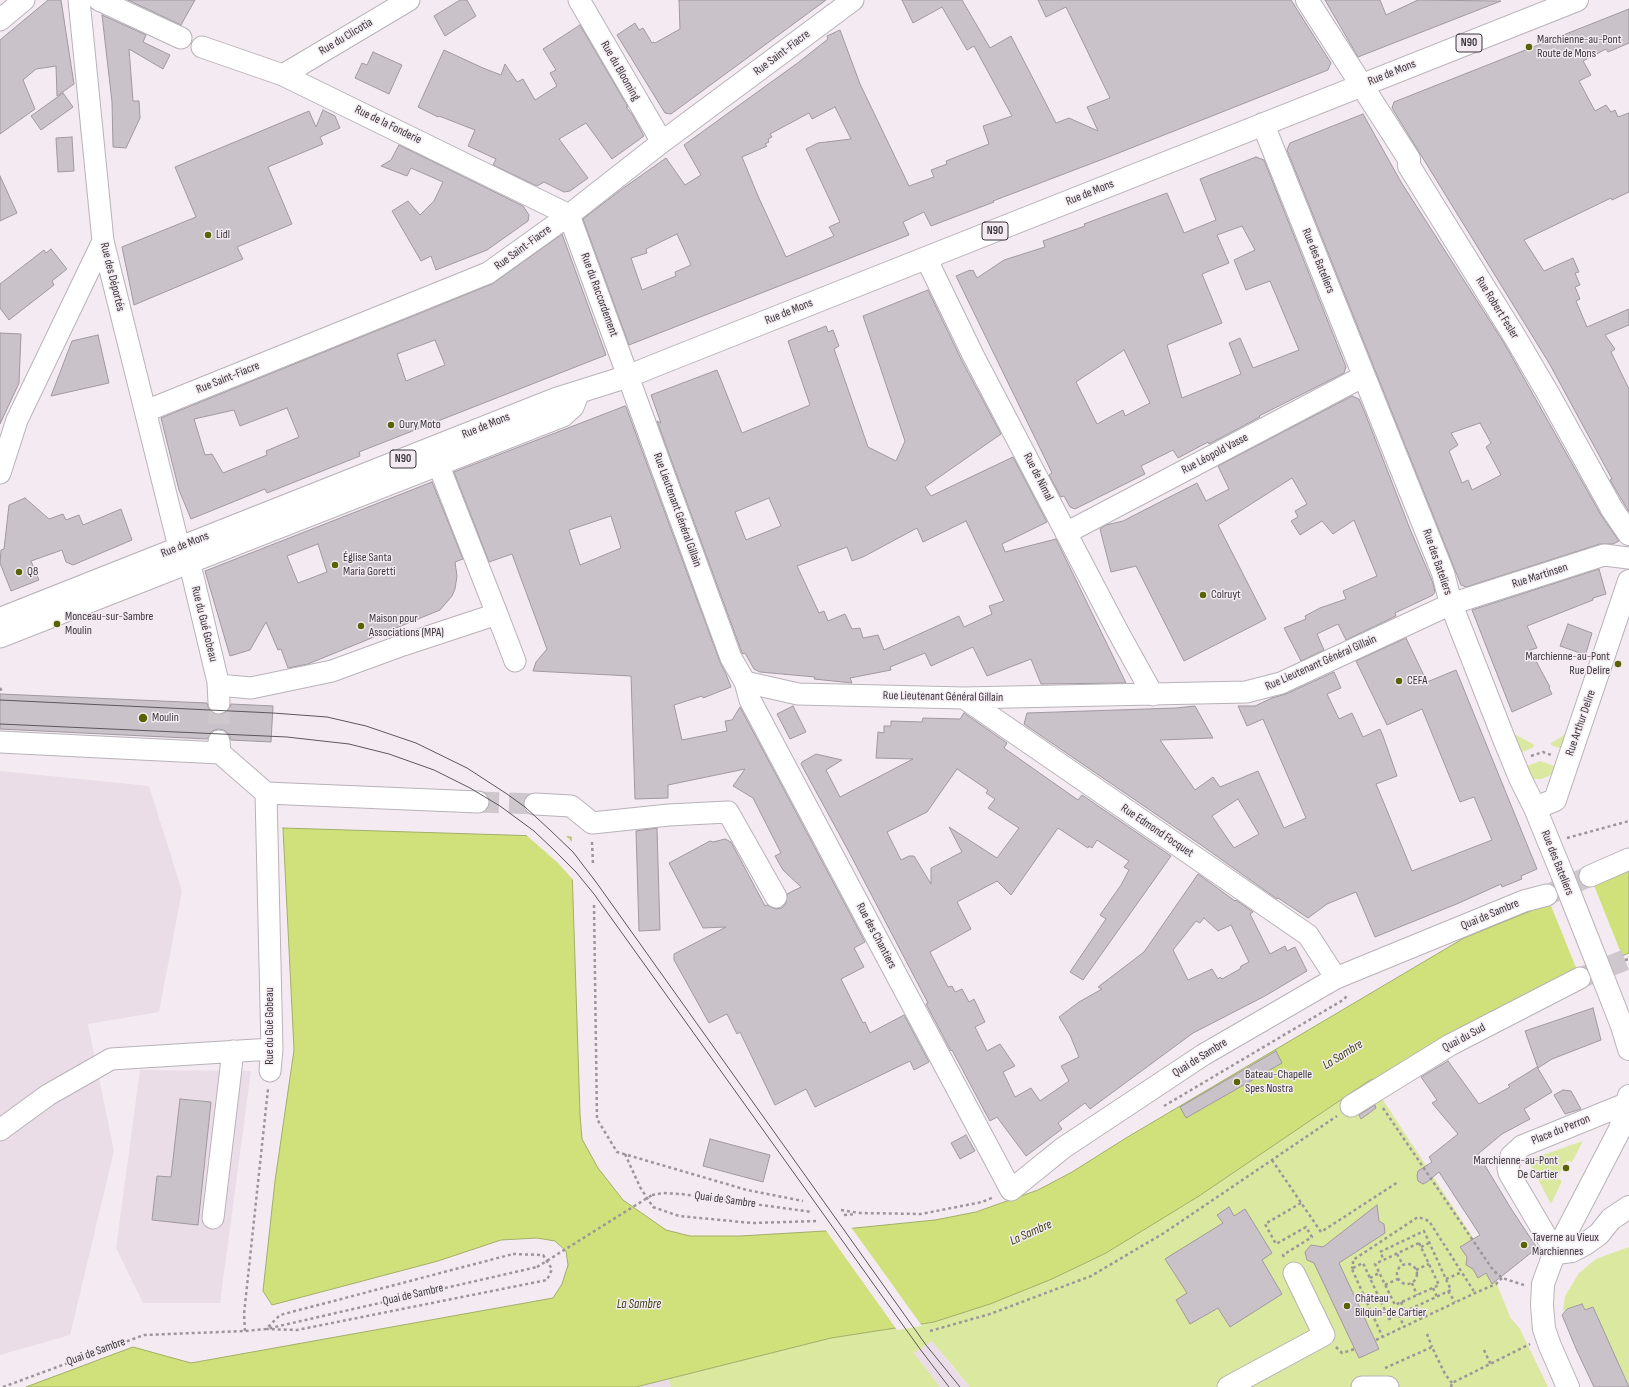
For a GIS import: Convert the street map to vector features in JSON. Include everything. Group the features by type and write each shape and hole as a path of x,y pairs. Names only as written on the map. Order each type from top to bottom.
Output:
{"main road":[{"name":"Rue Robert Fesler","path":"1307,0 1409,159 1409,166 1519,343 1612,509 1629,534"},
{"name":"Rue de Mons","path":"1,621 183,555 435,456 556,399 629,376 1577,0"},
{"name":"Rue des Bateliers","path":"1262,124 1443,573 1451,604 1514,763 1550,844 1629,1047"},
{"name":"Rue Arthur Delire","path":"1535,808 1555,800 1629,581"},
{"name":"Place du Perron","path":"1568,1387 1547,1338 1542,1315 1542,1290 1546,1274 1556,1253 1620,1129 1629,1100"},
{"path":"1584,1200 1611,1219"},
{"path":"1556,1253 1572,1251 1585,1244 1599,1234 1611,1219 1629,1207"}],"street":[{"path":"0,20 24,0"},
{"name":"Rue des Déportés","path":"79,0 103,241 183,555"},
{"path":"99,0 181,38"},
{"name":"Rue du Clicotia","path":"283,75 409,0"},
{"name":"Rue du Blooming","path":"579,0 662,142"},
{"name":"Rue Saint-Fiacre","path":"146,411 488,273 569,215 662,142 853,0"},
{"name":"Rue de la Fonderie","path":"202,47 283,75 569,215"},
{"name":"Rue du Raccordement","path":"569,215 629,376"},
{"path":"0,473 17,420 103,241"},
{"name":"Rue de Nimal","path":"926,258 973,355 1117,630 1153,695"},
{"name":"Rue Lieutenant Général Gillain","path":"629,376 731,658 745,682 798,694 964,698 1240,693 1269,687 1451,604"},
{"name":"Rue Léopold Vasse","path":"1066,533 1364,376"},
{"path":"435,456 515,661"},
{"name":"Rue du Gué Gobeau","path":"183,555 192,573 219,694 332,671 402,644 497,614"},
{"name":"Rue Martinsen","path":"1451,604 1604,555 1629,558"},
{"name":"Rue des Chantiers","path":"745,682 750,700 1011,1190"},
{"name":"Rue Edmond Focquet","path":"964,698 1308,935 1336,978"},
{"path":"0,742 220,747 266,793 478,802"},
{"name":"Rue du Gué Gobeau","path":"266,793 272,1049 270,1071"},
{"path":"535,804 571,806 592,823 669,815 728,812 776,897"},
{"path":"1590,876 1629,859"},
{"name":"Quai de Sambre","path":"1011,1190 1063,1148 1203,1055 1336,978 1524,901 1548,895"},
{"name":"Quai du Sud","path":"1351,1106 1450,1045 1580,978"},
{"path":"0,1130 48,1095 111,1059 272,1049"},
{"path":"213,1218 233,1052"},
{"name":"Place du Perron","path":"1556,1253 1509,1173 1508,1168 1511,1156 1522,1146 1629,1100"},
{"path":"1228,1387 1324,1335 1294,1272"},
{"path":"1362,1387 1385,1378"}],"path":[{"path":"1514,763 1543,752 1568,761"},
{"path":"1550,844 1573,836 1629,821"},
{"path":"594,905 597,1119 617,1152 625,1153 640,1187 653,1207 679,1216 752,1222 818,1221"},
{"path":"1625,960 1629,959"},
{"path":"1159,1109 1343,1000 1348,995"},
{"name":"Rue du Gué Gobeau","path":"244,1332 244,1314 270,1071"},
{"path":"1373,1093 1493,1270 1502,1278 1496,1284 1376,1340"},
{"path":"930,1331 990,1314 1091,1276 1164,1233 1351,1106"},
{"name":"Quai de Sambre","path":"625,1153 747,1190 804,1201"},
{"path":"1272,1160 1321,1232 1398,1182"},
{"path":"841,1210 860,1213 921,1214 982,1202 1011,1190"},
{"name":"Quai de Sambre","path":"3,1387 144,1335 244,1332 266,1329 537,1267 652,1195 663,1193 681,1194 812,1212"},
{"path":"1283,1255 1312,1237 1306,1227 1276,1244 1265,1224 1301,1202"},
{"path":"844,1215 860,1213"},
{"path":"1354,1268 1352,1260 1418,1217 1429,1221 1474,1293"},
{"path":"1383,1338 1351,1267 1354,1268 1363,1263 1390,1319 1452,1290 1424,1231 1380,1252 1384,1260"},
{"path":"1421,1247 1429,1243"},
{"path":"1419,1244 1439,1285 1395,1305 1375,1264 1398,1254 1419,1244"},
{"path":"513,1254 543,1255 552,1269 547,1280 297,1330 266,1329 280,1316 513,1254"},
{"path":"1398,1254 1403,1265"},
{"path":"1416,1270 1429,1264"},
{"path":"1403,1265 1412,1266 1416,1270 1416,1278 1412,1283"},
{"path":"1403,1265 1398,1270 1398,1279 1402,1283 1412,1283"},
{"path":"1446,1279 1462,1272"},
{"path":"1370,1278 1379,1273"},
{"path":"1385,1285 1398,1279"},
{"path":"1412,1283 1417,1295"},
{"path":"1433,1288 1437,1297"},
{"path":"1448,1291 1455,1302"},
{"path":"1401,1302 1406,1312"},
{"path":"1373,1316 1385,1311"},
{"path":"1399,1315 1404,1327"},
{"path":"1427,1334 1445,1374 1452,1383"},
{"path":"1452,1383 1491,1365 1523,1347 1547,1338"},
{"path":"1385,1378 1432,1347"},
{"path":"1484,1350 1491,1365"},
{"path":"1451,1387 1452,1383"}],"shaded area":[{"path":"1568,731 1562,749 1551,745 1551,743"},
{"path":"1513,735 1516,735 1533,744 1534,747 1520,753"},
{"path":"1540,761 1557,767 1549,776 1541,779 1532,779 1525,767"},
{"path":"0,771 149,786 182,891 159,1012 88,1024 114,1151 70,1335 0,1355"},
{"path":"140,1070 251,1071 220,1303 143,1303 116,1248"},
{"path":"1370,1080 1487,1259 1510,1317 1520,1329 1548,1387 970,1387 932,1341 914,1353 940,1387 671,1387 669,1379 831,1338 934,1322 990,1304 1052,1279 1106,1253 1199,1196"},
{"path":"1583,1141 1572,1162 1567,1161 1557,1178 1562,1181 1551,1204 1530,1164 1534,1158"},
{"path":"1629,1247 1629,1386 1605,1334 1590,1339 1602,1328 1593,1307 1585,1310 1582,1304 1563,1311 1565,1296 1579,1273 1596,1259"},
{"path":"932,1340 970,1387 940,1387 914,1353"},
{"path":"669,1379 671,1387 636,1387"}],"water":[{"name":"La Sambre","path":"283,828 571,837 582,1139 598,1168 623,1200 666,1230 690,1236 740,1236 825,1231 935,1220 976,1212 1038,1190 1072,1172 1126,1138 1464,938 1629,871 1629,953 1516,999 1458,1029 1382,1079 1370,1080 1199,1196 1106,1253 1052,1279 990,1304 934,1322 831,1338 636,1387 26,1387 133,1347 191,1363 553,1298 562,1284 568,1265 566,1251 555,1241 537,1238 501,1240 438,1261 272,1305 263,1291 275,1181 294,1050"}],"pier":[{"path":"525,834 565,835 573,843 574,881 558,863"},
{"path":"1593,883 1623,958 1579,975 1549,901"},
{"path":"851,1227 922,1326 897,1330 825,1229"}],"building":[{"path":"48,0 61,0 74,84 57,96 56,66 36,69 23,80 35,109 0,134 0,40"},
{"path":"128,0 195,0 181,25"},
{"path":"460,0 467,0 476,16 445,36 434,16"},
{"path":"679,0 826,0 671,114 665,113 617,35 635,23 639,30 643,28 652,43 655,43 680,29"},
{"path":"902,0 962,0 990,48 1011,36 1056,123 1069,118 1098,131 1087,107 1110,98 1066,7 1046,17 1038,0 1291,0 1331,63 1328,70 931,226 924,212 903,222 909,235 629,345 583,219 666,158 685,185 701,175 684,145 799,62 828,39 827,36 840,30 860,84 909,186 934,177 931,170 947,164 946,161 989,144 983,126 1012,116 974,46 967,50 942,7 913,23","holes":["835,107 851,139 818,143 806,149 840,222 829,227 834,236 786,257 742,157 767,146 765,144 769,142 768,139 772,137 770,134 809,113 812,119","677,234 691,265 675,272 676,276 642,290 631,258 647,253 646,249"]},
{"path":"1325,0 1380,0 1386,15 1418,0 1501,1 1358,57"},
{"path":"1629,9 1629,43 1608,52 1606,49 1583,61 1591,75 1579,81 1595,111 1606,105 1611,112 1615,110 1618,117 1629,113 1629,192 1612,200 1611,198 1524,240 1544,271 1573,258 1579,272 1575,273 1580,285 1575,287 1580,299 1576,301 1587,327 1629,309 1629,325 1605,335 1615,349 1611,352 1629,389 1629,512 1610,480 1612,479 1549,363 1392,108 1394,102"},
{"path":"102,15 146,35 143,42 170,55 163,69 129,49 133,101 139,101 140,118 126,148 113,147 112,102"},
{"path":"580,25 644,136 612,159 586,123 559,139 588,178 570,191 564,192 544,182 537,186 493,165 496,159 468,146 475,130 439,116 438,117 418,107 444,50 501,75 505,64 517,82 523,79 535,100 557,86 550,73 556,70 543,49"},
{"path":"373,52 402,65 389,94 355,78 362,63 367,65"},
{"path":"63,93 73,107 41,130 31,116"},
{"name":"Lidl","path":"323,110 335,116 340,128 320,137 323,144 268,167 292,224 237,247 243,259 134,305 122,247 196,217 175,167 309,111 316,127"},
{"path":"1363,114 1401,182 1504,343 1601,515 1619,541 1613,544 1600,544 1466,587 1461,585 1287,150 1290,143","holes":["1480,423 1491,443 1486,447 1501,475 1472,490 1468,480 1462,483 1449,451 1458,445 1451,433"]},
{"path":"72,137 74,171 58,172 56,138"},
{"path":"399,145 523,206 529,215 528,221 487,250 436,270 431,256 421,261 392,211 408,201 420,215 434,201 443,182 411,168 407,176 381,166 391,160"},
{"path":"1256,157 1264,160 1346,367 1344,373 1259,416 1260,417 1209,444 1208,442 1178,458 1173,450 1141,466 1145,474 1075,509 1070,507 1064,496 1061,497 1049,475 1052,473 956,276 973,270 977,278 1004,260 1045,247 1043,241 1167,193 1184,233 1216,220 1200,179","holes":["1242,226 1255,250 1234,260 1246,290 1270,281 1299,350 1253,368 1240,338 1229,343 1241,374 1182,398 1167,345 1222,323 1202,274 1229,263 1217,235","1124,350 1150,403 1125,416 1123,410 1097,424 1076,382"]},
{"path":"0,176 17,213 0,221"},
{"path":"562,234 606,355 359,452 360,456 267,493 265,489 191,519 179,490 161,418 492,284","holes":["435,340 445,365 406,381 397,354","287,408 299,437 266,451 267,455 223,473 212,454 205,455 194,419 234,410 240,426"]},
{"path":"51,249 67,269 52,281 54,285 9,320 0,308 0,284 44,250 46,253"},
{"path":"928,290 962,361 1001,434 925,487 931,496 1013,457 1047,522 1002,544 1005,552 1056,539 1126,683 1041,684 1031,659 987,676 973,647 931,666 925,653 890,667 891,670 850,678 852,683 814,679 815,677 760,672 754,669 745,653 742,653 657,421 661,423 651,395 717,370 742,433 810,405 788,341 826,326 828,332 833,330 839,346 834,349 868,447 896,461 905,441 863,316","holes":["769,498 781,526 746,540 735,512","966,521 1004,601 989,606 992,614 964,627 959,616 884,650 878,635 863,638 860,628 852,629 845,614 828,621 824,611 819,613 797,566 847,547 852,561 863,557 917,528 923,542"]},
{"path":"0,333 21,334 19,383 0,424"},
{"path":"98,335 109,383 51,396 72,341"},
{"path":"1352,396 1359,399 1365,413 1410,529 1433,583 1435,592 1433,595 1395,613 1396,616 1346,640 1338,624 1317,634 1324,650 1301,661 1284,628 1306,619 1305,616 1320,608 1346,599 1343,591 1377,576 1354,520 1333,534 1322,521 1300,535 1291,521 1298,517 1295,511 1307,504 1292,478 1218,525 1266,619 1184,661 1136,566 1111,572 1100,529 1106,525 1123,521 1197,483 1206,501 1229,489 1218,466"},
{"path":"625,406 626,407 720,662 731,687 703,698 702,696 674,705 682,740 727,731 725,721 732,720 740,707 865,942 854,948 864,967 841,979 863,1023 865,1022 870,1033 904,1015 929,1062 914,1070 910,1061 815,1107 806,1089 775,1105 740,1032 737,1034 727,1014 709,1023 674,960 674,954 726,927 703,928 669,863 710,841 713,842 725,839 731,842 765,906 767,905 776,909 782,908 786,903 787,894 801,887 783,870 775,856 781,853 753,798 733,786 745,769 668,785 668,798 635,799 631,676 533,671 536,662 547,649 512,554 489,562 454,472","holes":["611,516 621,548 580,565 569,530"]},
{"path":"432,482 463,559 455,562 457,576 455,589 452,596 440,610 308,664 288,668 281,649 278,650 266,622 250,650 230,656 205,571","holes":["318,544 327,572 298,583 287,556"]},
{"path":"25,498 49,519 63,514 66,520 79,515 83,525 121,509 132,540 73,565 66,562 62,550 31,561 39,580 11,591 0,563 1,550 4,549 9,505"},
{"path":"1599,569 1606,594 1527,626 1537,648 1530,650 1550,687 1549,688 1552,694 1512,712 1472,610"},
{"path":"1568,624 1592,633 1586,653 1580,653 1560,646"},
{"path":"1406,638 1427,682 1456,670 1537,869 1521,876 1522,879 1502,887 1501,884 1459,903 1375,937 1356,892 1327,904 1308,918 1278,898 1277,899 1024,724 1027,713 1176,708 1195,706 1213,738 1160,740 1195,790 1213,777 1220,787 1258,771 1284,828 1306,818 1263,719 1247,726 1238,706 1255,706 1272,698 1286,694 1334,672 1341,688 1327,694 1339,719 1352,713 1363,737 1380,729 1383,736 1397,776 1376,784 1412,871 1492,840 1474,797 1460,802 1422,709 1387,725 1356,661","holes":["1238,799 1259,834 1234,848 1212,816"]},
{"path":"0,694 207,703 209,710 214,714 219,715 226,713 231,704 273,706 271,742 231,740 229,734 224,730 218,729 212,731 207,739 0,729"},
{"path":"793,706 806,732 790,739 777,714"},
{"path":"964,713 1007,743 1004,748 1078,800 1082,795 1171,856 1083,980 1070,972 1106,919 1100,915 1121,885 1129,870 1124,867 1129,861 1097,840 1092,848 1089,846 1088,848 1058,828 1011,895 997,881 957,902 971,929 930,952 948,987 952,986 955,992 962,989 969,1002 974,999 985,1022 975,1027 987,1051 1000,1044 1015,1066 1003,1072 1015,1097 1031,1088 1040,1101 1069,1081 1061,1066 1079,1057 1070,1035 1059,1017 1079,1002 1102,989 1098,987 1144,952 1198,874 1253,912 1250,914 1270,954 1285,946 1287,951 1295,947 1307,971 1265,996 1193,1033 1090,1109 1085,1103 1058,1123 1062,1129 1026,1156 997,1117 990,1121 926,1004 928,1003 801,764 816,754 842,760 826,770 840,797 913,759 876,758 878,732 884,733 884,726 891,726 891,721 922,722 923,718 960,719","holes":["957,769 988,790 986,793 995,799 988,808 1019,828 997,858 949,827 962,852 931,868 931,884 914,856 909,856 901,860 887,832 927,812","1204,918 1218,931 1231,925 1249,962 1222,979 1220,977 1218,979 1212,969 1188,980 1173,950 1196,921 1200,923"]},
{"path":"657,828 660,930 639,931 636,831"},
{"path":"1593,1008 1601,1040 1552,1059 1538,1068 1525,1031"},
{"name":"Bateau-Chapelle Spes Nostra","path":"1276,1051 1282,1063 1186,1118 1180,1107"},
{"path":"1448,1061 1479,1104 1510,1087 1508,1085 1537,1067 1552,1092 1524,1109 1530,1119 1502,1134 1478,1154 1537,1248 1492,1284 1486,1273 1478,1278 1473,1269 1466,1265 1467,1257 1460,1247 1480,1235 1439,1172 1423,1184 1418,1181 1417,1176 1418,1171 1432,1162 1429,1157 1458,1134 1432,1103 1437,1100 1421,1077"},
{"path":"1563,1090 1571,1091 1581,1109 1565,1114 1554,1095"},
{"path":"180,1099 211,1102 198,1225 152,1220 157,1176 171,1177"},
{"path":"1375,1105 1376,1108 1361,1119 1359,1115"},
{"path":"966,1135 975,1151 960,1159 951,1143"},
{"path":"710,1139 770,1155 763,1182 703,1166"},
{"name":"Château Bilquin-de Cartier","path":"1377,1205 1379,1221 1384,1224 1385,1233 1339,1263 1379,1349 1359,1358 1314,1263 1307,1260 1305,1252 1311,1245 1323,1247"},
{"path":"1229,1207 1234,1216 1245,1209 1272,1253 1262,1260 1282,1294 1230,1327 1218,1308 1190,1324 1176,1300 1187,1293 1165,1259 1223,1223 1217,1215"},
{"path":"1582,1304 1585,1310 1593,1307 1629,1387 1594,1387 1562,1315 1567,1309"}],"tunnel":[{"path":"219,703 219,741"},
{"path":"478,802 535,804"},
{"path":"1547,895 1590,876"},
{"path":"1580,978 1625,960"}],"tram line":[{"path":"0,700 327,717 366,726 416,743 467,768 507,794 525,807 573,852 596,882 926,1345 960,1387"},
{"path":"0,724 287,737 349,744 389,754 434,770 470,788 500,806 534,831 576,872 594,894 920,1349 949,1387"}],"place":[{"name":"Marchienne-au-Pont Route de Mons","path":"1529,47"},
{"name":"Lidl","path":"208,235"},
{"name":"Oury Moto","path":"391,425"},
{"name":"Église Santa Maria Goretti","path":"335,565"},
{"name":"Q8","path":"19,572"},
{"name":"Colruyt","path":"1203,595"},
{"name":"Monceau-sur-Sambre Moulin","path":"57,624"},
{"name":"Maison pour Associations (MPA)","path":"361,626"},
{"name":"Marchienne-au-Pont Rue Delire","path":"1618,664"},
{"name":"CEFA","path":"1399,681"},
{"name":"Moulin","path":"143,718"},
{"name":"Bateau-Chapelle Spes Nostra","path":"1237,1082"},
{"name":"Marchienne-au-Pont De Cartier","path":"1566,1168"},
{"name":"Taverne au Vieux Marchiennes","path":"1524,1245"},
{"name":"Château Bilquin-de Cartier","path":"1347,1306"}]}
